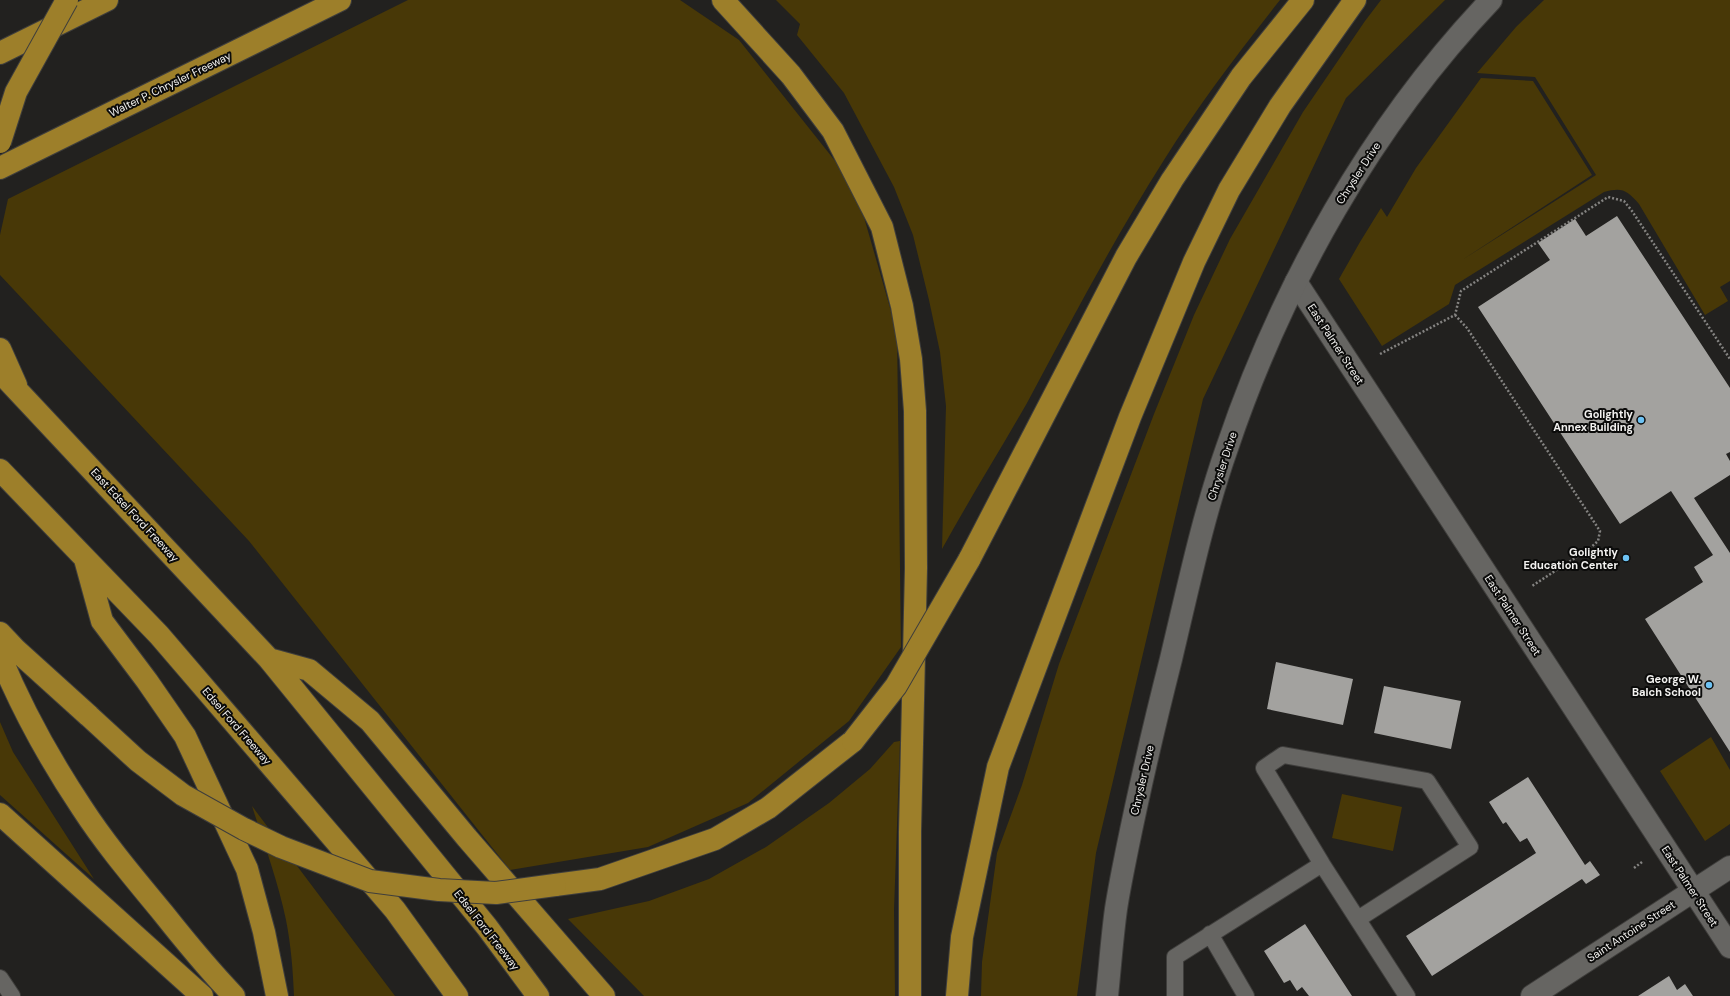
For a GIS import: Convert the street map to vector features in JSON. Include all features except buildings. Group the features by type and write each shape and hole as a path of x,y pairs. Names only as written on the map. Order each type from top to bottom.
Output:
{"highway":[{"path":"0,142 16,92 68,0"},
{"path":"0,53 107,0"},
{"name":"Walter P. Chrysler Freeway","path":"0,168 340,0"},
{"path":"723,0 791,75 833,131 882,227 902,306 911,359 915,419 916,568 910,832 910,996"},
{"path":"0,633 16,650 138,761 182,795 244,829 281,847 370,881 439,890 496,893 600,878 715,839 768,808 853,741 896,686 969,560 1126,257 1172,180 1241,77 1303,0"},
{"path":"957,996 962,937 998,767 1130,417 1194,262 1229,190 1280,106 1355,0"},
{"path":"0,349 19,391"},
{"name":"East Edsel Ford Freeway","path":"0,372 269,659"},
{"name":"Edsel Ford Freeway","path":"0,470 159,635 395,910 457,996"},
{"path":"84,556 102,620 185,736 247,869 264,932 277,996"},
{"path":"0,656 17,697 82,808 124,866 213,974 234,996"},
{"path":"269,659 309,670 370,721 467,838 604,996"},
{"name":"Edsel Ford Freeway","path":"269,659 487,927 538,996"},
{"path":"0,814 202,996"}],"street":[{"name":"Chrysler Drive","path":"1107,996 1116,908 1139,788 1202,532 1226,448 1254,374 1296,282 1335,210 1371,153 1420,84 1473,19 1492,0"},
{"name":"East Palmer Street","path":"1296,282 1730,947"},
{"name":"Saint Antoine Street","path":"1532,996 1730,867"}],"lane":[{"path":"1358,919 1470,847 1427,781 1283,755 1264,768 1322,864 1407,996"},
{"path":"1175,996 1175,957 1322,864"},
{"path":"1210,934 1246,996"},
{"path":"0,978 12,996"}],"path":[{"path":"1380,354 1455,315 1461,291 1598,203 1608,198 1613,198 1624,201 1632,211 1730,359"},
{"path":"1455,315 1467,328 1600,531 1598,541 1589,549 1532,586"},
{"path":"1634,868 1646,859"}],"shaded area":[{"path":"408,0 680,0 739,40 855,186 897,332 901,647 849,721 748,803 648,847 510,870 249,541 0,275 0,235 8,199"},
{"path":"776,0 1280,0 1205,98 1177,139 1093,280 1027,403 942,549 946,406 940,352 913,235 894,187 844,93 797,35 800,24"},
{"path":"1381,0 1445,0 1346,98 1203,399 1096,853 1077,996 981,996 982,962 997,853 1022,785 1059,664 1154,414 1194,315 1230,239 1303,112"},
{"path":"1544,0 1730,0 1730,281 1720,287 1728,301 1705,315 1639,204 1624,191 1615,190 1604,192 1455,285 1449,304 1382,346 1339,279 1381,208 1387,217 1416,168 1481,78 1533,81 1592,175 1462,260 1596,175 1535,77 1477,73 1516,27"},
{"path":"0,722 13,752 94,879 0,795"},
{"path":"1711,737 1730,770 1730,824 1705,841 1660,771"},
{"path":"900,741 894,910 895,996 644,996 568,919 649,901 709,879 766,847 829,803 870,769 894,742"},
{"path":"1342,794 1402,807 1393,851 1332,838"},
{"path":"252,806 395,996 294,996 292,958 283,905"}],"place":[{"name":"Golightly Annex Building","path":"1641,420"},
{"name":"Golightly Education Center","path":"1626,558"},
{"name":"George W. Balch School","path":"1709,685"}]}
